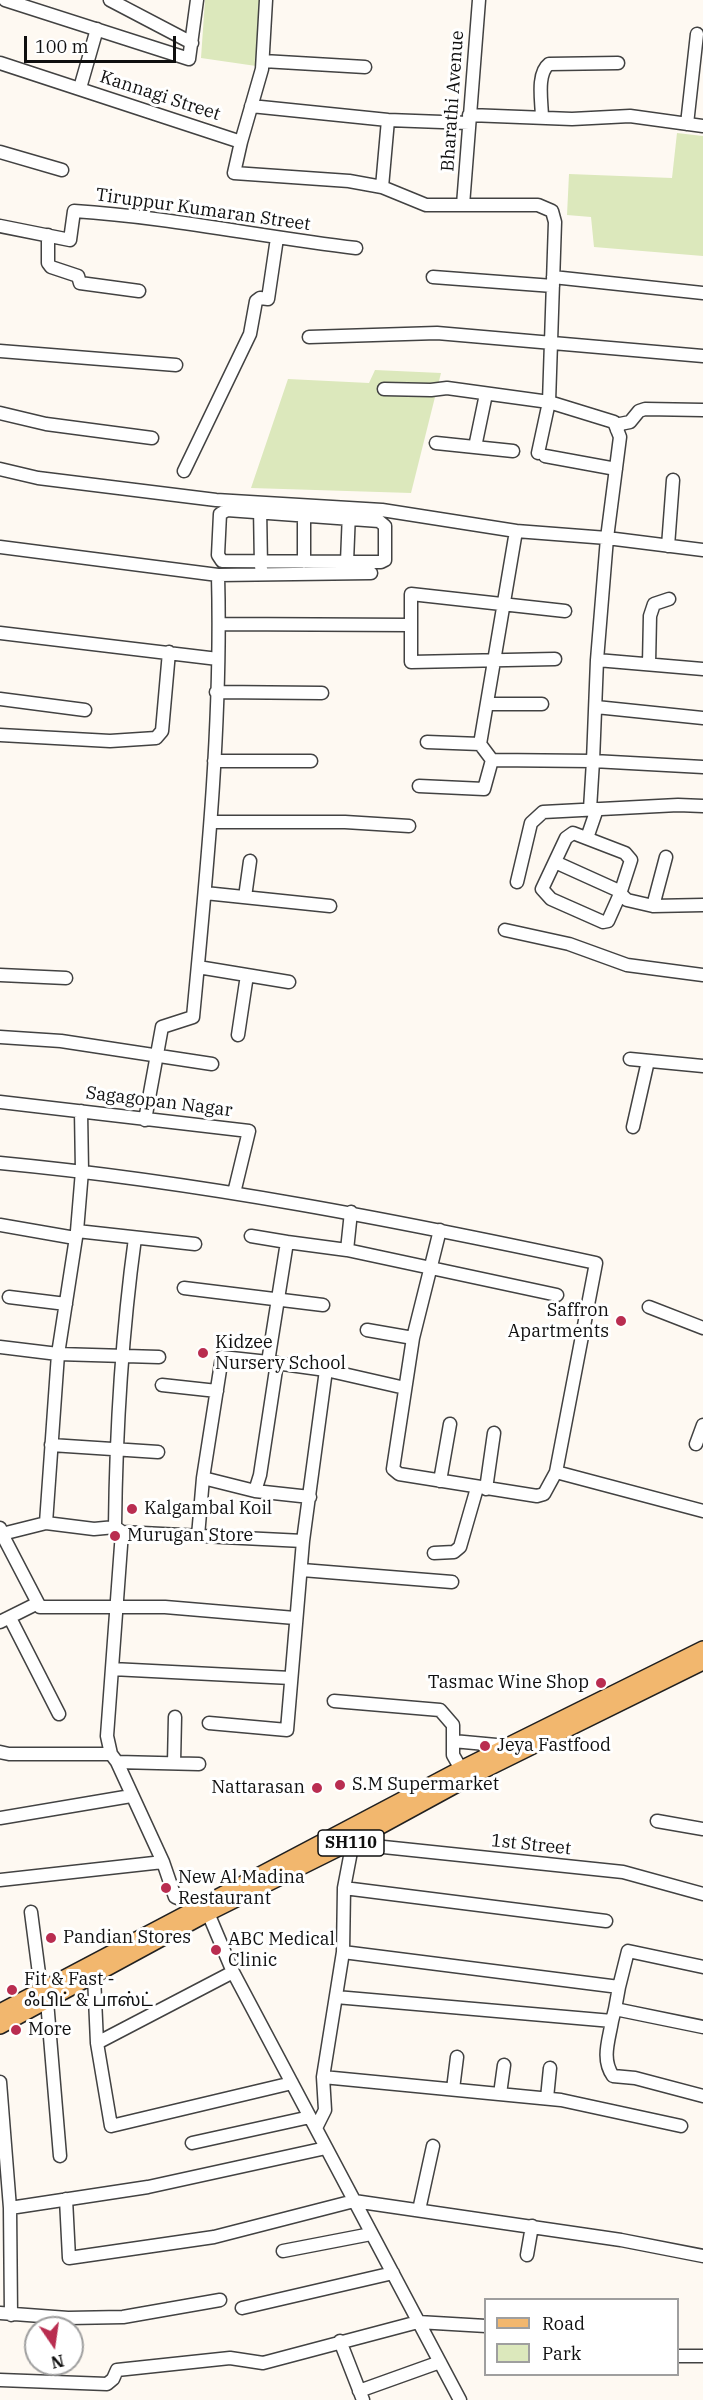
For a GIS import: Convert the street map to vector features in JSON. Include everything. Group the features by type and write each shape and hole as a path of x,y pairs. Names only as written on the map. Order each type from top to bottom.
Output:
{"main road":[{"name":"SH110","path":"350,1835 461,1769 703,1649"},
{"name":"SH110","path":"0,2026 44,1995 203,1910 350,1835 703,1662"},
{"name":"SH110","path":"0,2012 94,1976 203,1910"}],"street":[{"path":"4,0 189,59 197,0"},
{"path":"110,0 192,43"},
{"path":"266,0 263,60 234,173 349,181 382,187 426,205 538,205 552,211 555,222 549,402 542,455 616,469"},
{"name":"Bharathi Avenue","path":"463,205 479,0"},
{"path":"80,88 97,29"},
{"path":"687,124 697,34"},
{"path":"263,60 365,68"},
{"name":"Kannagi Street","path":"0,63 241,142"},
{"path":"542,118 542,76 544,68 549,64 618,63"},
{"path":"251,106 388,120 630,117 703,126"},
{"path":"382,187 388,120"},
{"path":"0,152 62,170"},
{"name":"Tiruppur Kumaran Street","path":"0,225 70,240 74,211 131,215 356,248"},
{"path":"48,235 48,263 51,267 78,276 80,283 139,291"},
{"path":"184,471 250,334 256,301 260,298 268,299 277,238"},
{"path":"433,277 553,282 703,293"},
{"path":"309,337 437,333 703,356"},
{"path":"0,351 176,365"},
{"path":"384,389 447,388 549,402 614,422 620,437 607,538 597,660 593,809 587,838"},
{"path":"475,447 486,394"},
{"path":"617,430 620,424 634,419 639,411 645,409 703,410"},
{"path":"0,414 46,424 152,438"},
{"path":"436,443 513,451"},
{"path":"0,469 38,478 216,500 304,515 382,510 516,531 607,538 703,550"},
{"path":"668,546 672,480"},
{"path":"260,507 261,574"},
{"path":"260,507 348,513 383,523 386,557 381,562 224,561 219,559 221,512 260,507"},
{"path":"347,562 348,513"},
{"path":"304,515 304,562"},
{"path":"492,760 480,744 516,531"},
{"path":"0,548 218,575 371,573"},
{"path":"145,1120 162,1027 194,1017 211,822 219,624 218,575"},
{"path":"555,659 411,662 411,594 565,611"},
{"path":"650,664 650,616 654,604 669,599"},
{"path":"219,624 411,626"},
{"path":"0,633 218,659"},
{"path":"0,735 110,741 156,738 162,731 169,652"},
{"path":"597,660 703,669"},
{"path":"216,692 322,693"},
{"path":"0,699 85,710"},
{"path":"487,704 542,704"},
{"path":"596,707 703,718"},
{"path":"427,742 480,744"},
{"path":"492,760 593,761 703,767"},
{"path":"419,786 484,789 492,760"},
{"path":"214,761 311,761"},
{"path":"517,882 531,823 543,812 703,806"},
{"path":"211,822 345,822 409,826"},
{"path":"573,833 629,856 630,867 610,918 603,922 550,899 542,889 555,862 569,835 573,833"},
{"path":"653,906 666,858"},
{"path":"245,897 250,861"},
{"path":"555,862 617,890 627,900 653,906 703,905"},
{"path":"206,893 330,906"},
{"path":"505,930 569,944 627,965 703,975"},
{"path":"198,967 289,982"},
{"path":"0,975 66,978"},
{"path":"238,1035 247,975"},
{"path":"0,1037 61,1041 212,1064"},
{"path":"630,1059 703,1066"},
{"path":"633,1126 648,1061"},
{"name":"Sagagopan Nagar","path":"0,1102 249,1131 234,1193"},
{"path":"46,1523 58,1353 76,1234 82,1171 81,1111"},
{"path":"0,1163 82,1171 351,1212 440,1230 596,1263 556,1472 544,1494 537,1496 481,1488 399,1474 393,1469 413,1338 440,1230"},
{"path":"347,1250 351,1212"},
{"path":"0,1225 195,1244"},
{"path":"250,1236 347,1250 557,1295"},
{"path":"135,1238 116,1450 117,1607 107,1736 114,1758 163,1862 176,1897 203,1910 233,1972 460,2400"},
{"path":"255,1491 260,1475 287,1242"},
{"path":"184,1288 323,1305"},
{"path":"9,1297 66,1304"},
{"path":"649,1307 703,1328"},
{"path":"367,1330 413,1338"},
{"path":"0,1347 58,1353 159,1357"},
{"path":"198,1536 203,1479 222,1357 326,1370 405,1388"},
{"path":"209,1723 287,1730 303,1541 326,1370"},
{"path":"162,1385 217,1391"},
{"path":"440,1481 450,1424"},
{"path":"696,1444 703,1425"},
{"path":"434,1552 454,1552 459,1547 481,1488 494,1433"},
{"path":"51,1445 158,1452"},
{"path":"556,1472 703,1511"},
{"path":"203,1479 255,1491 310,1497"},
{"path":"295,1618 165,1607 40,1607 1,1531 46,1523 94,1529 303,1541"},
{"path":"302,1570 452,1582"},
{"path":"38,1603 5,1620 59,1714"},
{"path":"112,1669 291,1678"},
{"path":"334,1701 440,1710 453,1725 453,1755 461,1769"},
{"path":"174,1763 175,1717"},
{"path":"453,1741 507,1746"},
{"path":"0,1752 199,1764"},
{"path":"0,1818 131,1796"},
{"path":"657,1821 703,1829"},
{"path":"192,2143 313,2122 325,2110 323,2077 343,1952 344,1888 350,1835"},
{"name":"1st Street","path":"350,1835 374,1846 623,1872 703,1894"},
{"path":"0,1880 163,1862"},
{"path":"344,1888 606,1921"},
{"path":"31,1912 44,1995 60,2156"},
{"path":"703,1967 628,1951 605,2058 613,2076 635,2078 703,2096"},
{"path":"343,1952 619,1988"},
{"path":"97,2043 233,1972"},
{"path":"94,1976 97,2043 111,2126 292,2083"},
{"path":"336,1997 613,2015 703,2027"},
{"path":"453,2089 457,2057"},
{"path":"500,2094 504,2065"},
{"path":"547,2098 550,2068"},
{"path":"323,2077 547,2098 681,2126"},
{"path":"0,2082 9,2208 6,2314 68,2318 123,2317 220,2300"},
{"path":"419,2210 433,2146"},
{"path":"9,2208 148,2187 326,2148"},
{"path":"66,2199 69,2258 214,2237 354,2201 532,2226 703,2256"},
{"path":"527,2255 532,2226"},
{"path":"283,2251 371,2234"},
{"path":"242,2308 393,2273"},
{"path":"0,2380 107,2384 113,2379 117,2370 230,2358 263,2363 418,2322 484,2326"},
{"path":"340,2341 361,2396 440,2362"},
{"path":"679,2356 703,2356"}],"green space":[{"path":"205,0 260,0 256,66 201,58"},
{"path":"677,133 703,136 703,256 594,247 591,217 567,215 569,174 672,178"},
{"path":"375,370 441,373 411,493 251,488 288,379 369,383"}],"place":[{"name":"Saffron Apartments","path":"621,1321"},
{"name":"Kidzee Nursery School","path":"203,1353"},
{"name":"Kalgambal Koil","path":"132,1509"},
{"name":"Murugan Store","path":"115,1536"},
{"name":"Tasmac Wine Shop","path":"601,1683"},
{"name":"Jeya Fastfood","path":"485,1746"},
{"name":"S.M Supermarket","path":"340,1785"},
{"name":"Nattarasan","path":"317,1788"},
{"name":"New Al Madina Restaurant","path":"166,1888"},
{"name":"Pandian Stores","path":"51,1938"},
{"name":"ABC Medical Clinic","path":"216,1950"},
{"name":"Fit & Fast - ஃபிட் & பாஸ்ட்","path":"12,1990"},
{"name":"More","path":"16,2030"}]}
